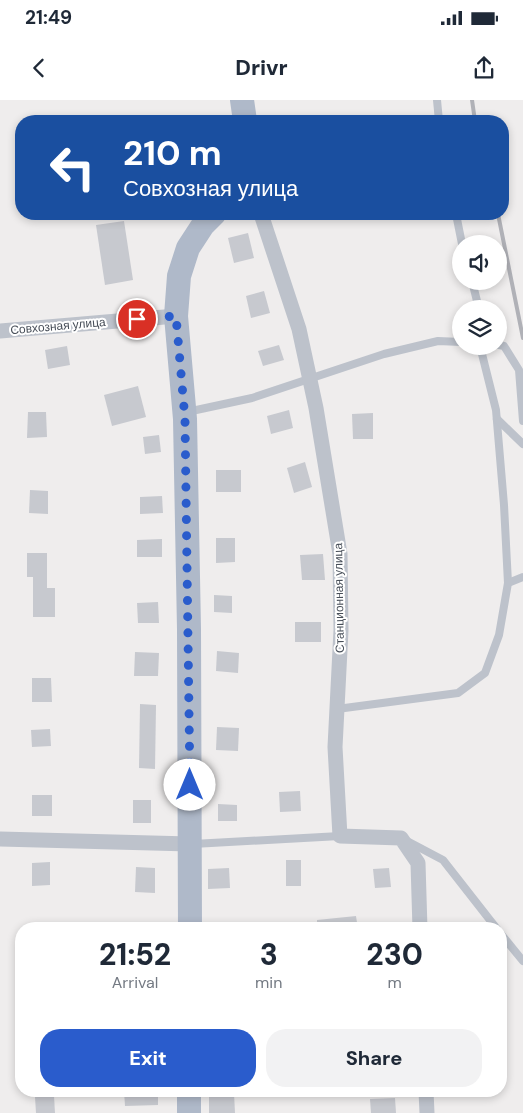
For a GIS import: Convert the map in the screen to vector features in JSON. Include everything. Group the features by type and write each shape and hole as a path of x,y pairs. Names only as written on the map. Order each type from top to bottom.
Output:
{"main road":[{"path":"242,100 244,115"},
{"path":"190,922 185,413 176,316 180,276 188,248 208,220"},
{"path":"189,1097 189,1113"}],"street":[{"name":"Станционная улица","path":"263,220 299,329 310,380 340,554 341,630 335,747 340,836"},
{"name":"Совхозная улица","path":"0,331 176,316"},
{"path":"340,836 401,838 418,863 420,922"},
{"path":"0,839 190,844"},
{"path":"426,1097 427,1113"}],"lane":[{"path":"437,100 438,115"},
{"path":"457,220 460,235"},
{"path":"185,413 252,398 393,352 438,341 452,342"},
{"path":"507,351 519,370 523,421"},
{"path":"338,709 458,693 485,673 499,635 508,582 497,419 482,355"},
{"path":"497,419 523,444"},
{"path":"508,582 523,577"},
{"path":"190,844 340,836"},
{"path":"401,838 443,860 492,922"},
{"path":"507,941 523,961"}],"building":[{"path":"124,221 133,280 105,285 96,225"},
{"path":"248,233 254,258 234,263 228,238"},
{"path":"264,291 270,313 251,318 246,296"},
{"path":"279,345 284,360 263,366 258,351"},
{"path":"67,346 70,365 48,369 45,350"},
{"path":"138,386 146,417 112,426 104,395"},
{"path":"289,410 293,428 271,434 267,416"},
{"path":"28,412 46,412 47,437 27,438"},
{"path":"373,413 373,439 353,439 352,414"},
{"path":"159,435 161,452 145,454 143,437"},
{"path":"305,462 312,487 294,493 287,468"},
{"path":"216,470 241,470 241,492 216,492"},
{"path":"30,490 48,491 48,514 29,513"},
{"path":"162,496 163,513 140,514 140,497"},
{"path":"216,538 235,538 235,562 216,563"},
{"path":"162,539 162,557 137,557 137,540"},
{"path":"27,553 47,553 47,588 55,588 55,617 33,617 33,577 27,577"},
{"path":"323,554 325,580 302,580 300,555"},
{"path":"214,595 232,596 232,613 214,612"},
{"path":"158,602 159,623 138,623 137,603"},
{"path":"295,622 321,622 321,642 295,642"},
{"path":"217,651 239,653 238,673 216,671"},
{"path":"135,652 159,653 158,676 134,676"},
{"path":"32,678 51,678 52,702 32,702"},
{"path":"140,704 156,705 155,769 139,768"},
{"path":"217,727 239,728 238,751 216,750"},
{"path":"50,729 51,746 32,747 31,730"},
{"path":"300,791 301,811 280,812 279,792"},
{"path":"32,795 52,795 52,816 32,816"},
{"path":"133,800 151,800 151,823 133,823"},
{"path":"218,804 237,805 237,821 218,821"},
{"path":"286,860 301,860 301,886 286,886"},
{"path":"50,862 50,885 32,886 32,863"},
{"path":"136,867 155,868 155,893 135,892"},
{"path":"229,868 230,888 208,889 208,869"},
{"path":"389,868 391,887 375,888 373,869"},
{"path":"356,916 357,922 317,922 317,920"},
{"path":"35,1097 54,1097 55,1113 36,1113"},
{"path":"124,1097 158,1097 158,1105 125,1106"},
{"path":"209,1097 234,1097 235,1113 209,1113"},
{"path":"395,1098 396,1113 371,1113 370,1099"}],"railway":[{"path":"472,100 474,115"},
{"path":"499,220 523,338"}],"route":[{"path":"137,319 176,316 185,419 190,785"}]}
